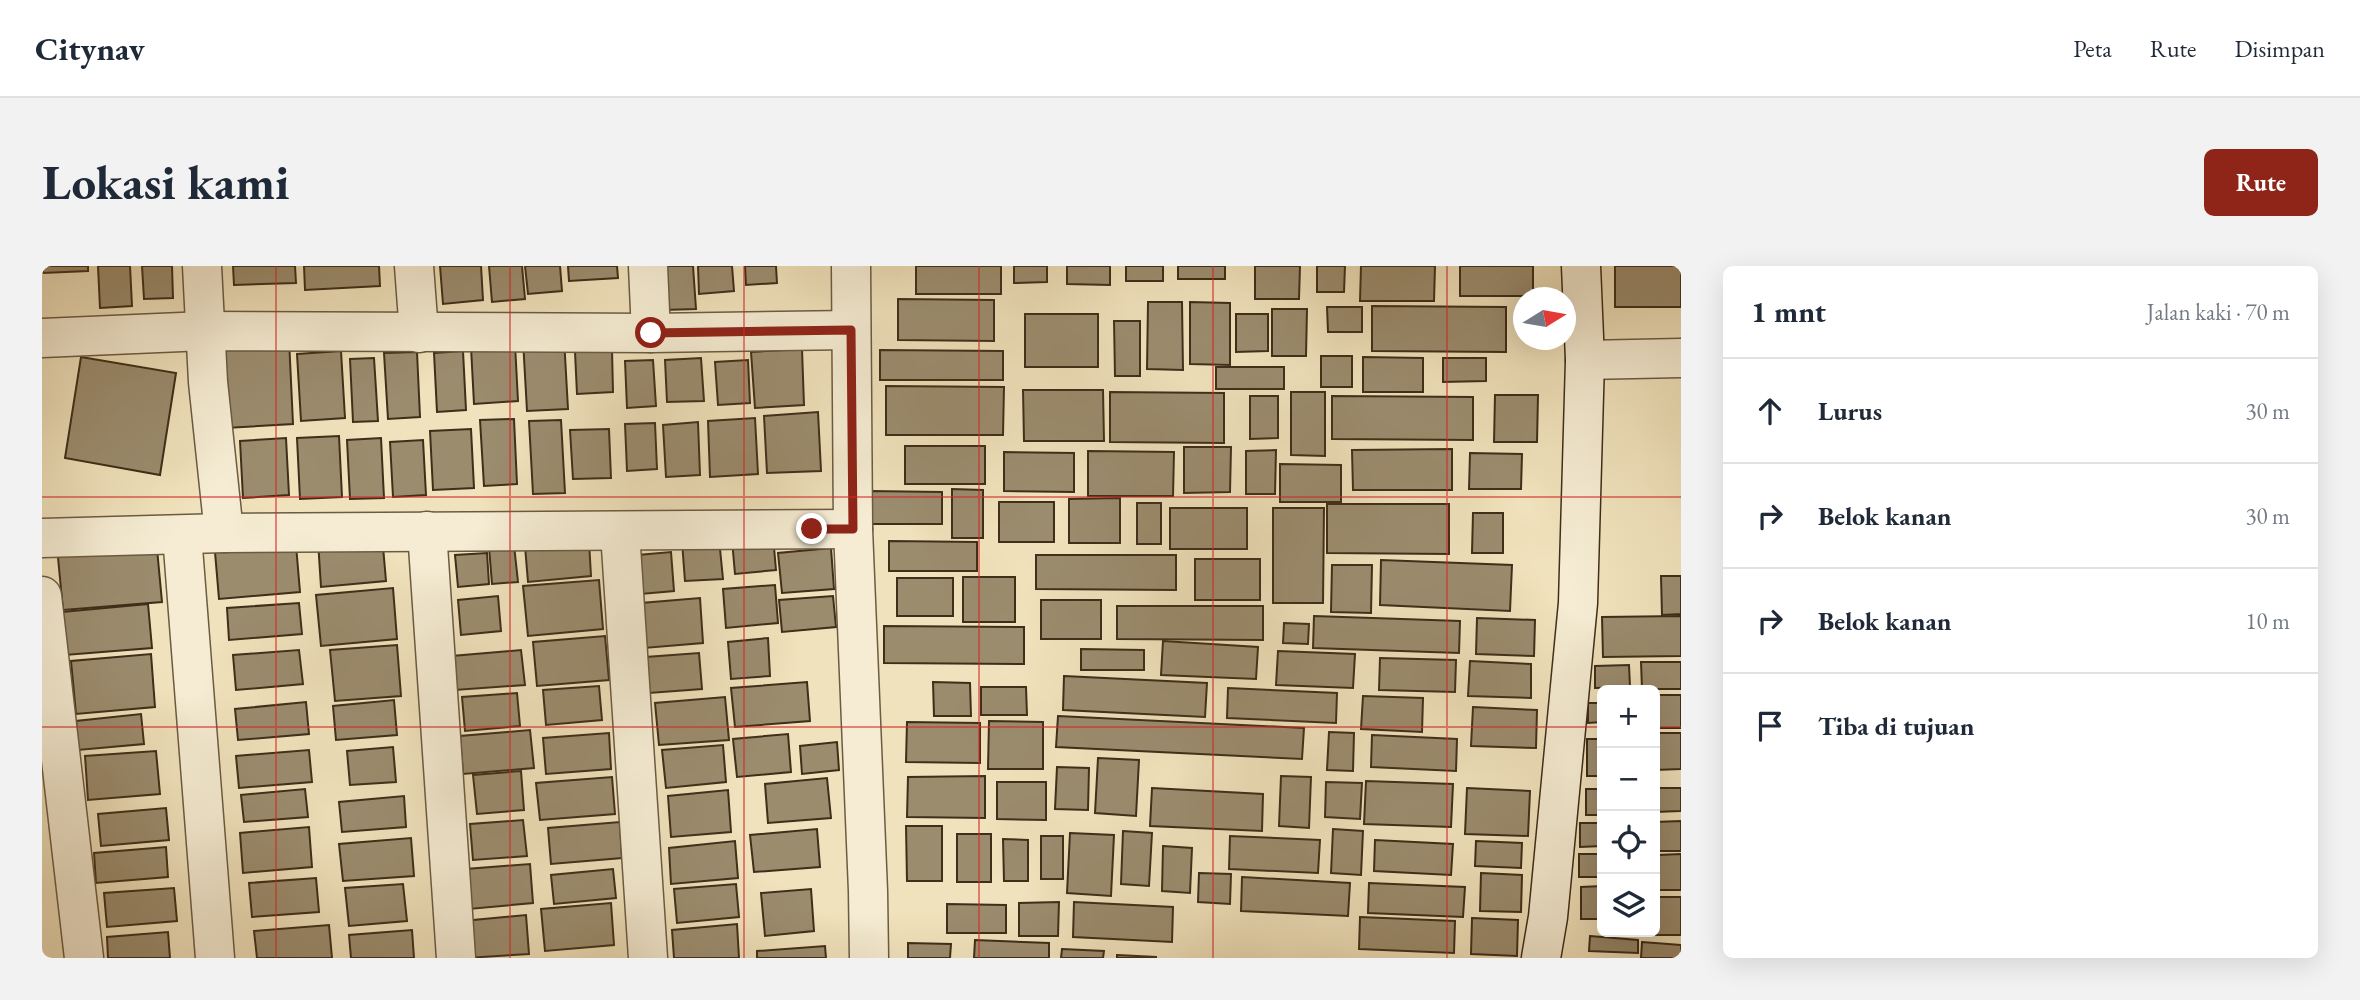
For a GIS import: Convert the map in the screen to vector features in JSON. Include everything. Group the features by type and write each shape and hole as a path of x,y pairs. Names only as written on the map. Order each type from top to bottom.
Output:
{"street":[{"path":"202,266 205,331 224,533"},
{"path":"414,266 419,333"},
{"path":"648,266 651,333"},
{"path":"851,266 853,529 869,891 869,958"},
{"path":"1541,958 1548,916 1578,603 1585,360 1581,266"},
{"path":"42,338 205,331 651,333 851,330"},
{"path":"1585,360 1681,358"},
{"path":"42,538 224,533 853,529"},
{"path":"427,531 456,958"},
{"path":"620,532 648,958"},
{"path":"182,535 215,958"},
{"path":"42,596 85,958"}],"building":[{"path":"43,266 88,266 88,271 43,273"},
{"path":"98,266 130,266 132,306 100,308"},
{"path":"142,266 172,266 173,298 144,299"},
{"path":"233,266 295,266 296,283 234,285"},
{"path":"304,266 379,266 380,286 305,290"},
{"path":"440,266 481,266 483,300 443,304"},
{"path":"489,266 522,266 525,299 492,302"},
{"path":"525,266 560,266 562,291 528,294"},
{"path":"568,266 617,266 618,278 569,281"},
{"path":"660,266 693,266 696,309 663,310"},
{"path":"698,266 732,266 734,291 699,294"},
{"path":"745,266 776,266 777,283 746,285"},
{"path":"916,266 1001,266 1001,294 916,294"},
{"path":"1014,266 1047,266 1047,282 1014,283"},
{"path":"1067,266 1110,266 1110,285 1067,284"},
{"path":"1126,266 1163,266 1163,281 1126,281"},
{"path":"1178,266 1225,266 1225,279 1178,279"},
{"path":"1255,266 1300,266 1299,299 1255,299"},
{"path":"1317,266 1345,266 1344,292 1317,292"},
{"path":"1361,266 1435,266 1434,301 1360,301"},
{"path":"1460,266 1533,266 1533,287 1513,287 1513,296 1460,296"},
{"path":"1615,266 1681,266 1681,307 1615,307"},
{"path":"898,299 994,300 994,341 898,340"},
{"path":"1148,302 1182,302 1183,370 1147,369"},
{"path":"1190,302 1230,303 1230,365 1190,364"},
{"path":"1372,306 1506,307 1506,352 1372,351"},
{"path":"1327,307 1362,307 1362,332 1328,332"},
{"path":"1272,309 1307,309 1306,356 1272,356"},
{"path":"1025,314 1098,314 1098,367 1025,367"},
{"path":"1236,314 1268,314 1268,351 1236,352"},
{"path":"1114,321 1140,321 1140,376 1115,376"},
{"path":"564,338 568,409 527,411 523,340"},
{"path":"289,339 293,424 226,428 221,342"},
{"path":"515,344 518,401 474,404 471,347"},
{"path":"802,349 804,405 755,408 751,352"},
{"path":"612,350 613,392 577,394 575,352"},
{"path":"880,350 1003,351 1003,380 880,380"},
{"path":"341,351 345,418 301,421 297,354"},
{"path":"463,351 466,410 437,412 434,353"},
{"path":"417,352 420,417 388,419 384,353"},
{"path":"1321,356 1352,356 1352,387 1321,387"},
{"path":"81,357 176,373 160,475 65,458"},
{"path":"1363,357 1423,358 1423,392 1363,392"},
{"path":"374,358 378,421 353,422 350,359"},
{"path":"701,358 704,401 667,402 665,360"},
{"path":"1443,358 1486,358 1486,381 1443,382"},
{"path":"653,360 656,406 627,408 625,361"},
{"path":"748,360 750,403 718,405 715,362"},
{"path":"1216,367 1284,367 1284,389 1216,389"},
{"path":"886,386 1004,387 1003,435 886,435"},
{"path":"1023,390 1103,390 1104,441 1024,441"},
{"path":"1110,392 1224,393 1224,443 1110,442"},
{"path":"1291,392 1325,392 1325,456 1291,455"},
{"path":"1495,395 1538,395 1537,442 1494,442"},
{"path":"1250,396 1278,396 1278,438 1250,439"},
{"path":"1332,396 1473,397 1473,440 1332,439"},
{"path":"818,412 821,471 767,473 764,416"},
{"path":"755,418 758,474 710,477 708,421"},
{"path":"514,419 517,484 484,486 480,420"},
{"path":"561,420 565,493 533,494 529,421"},
{"path":"698,422 700,475 666,477 663,425"},
{"path":"655,423 657,469 627,471 625,424"},
{"path":"471,429 474,488 433,490 430,431"},
{"path":"609,429 611,478 573,479 570,430"},
{"path":"339,436 342,497 300,499 297,438"},
{"path":"286,438 289,495 243,498 240,441"},
{"path":"381,438 384,498 350,499 347,440"},
{"path":"423,440 426,495 393,497 390,442"},
{"path":"905,446 985,446 985,484 905,484"},
{"path":"1184,447 1231,447 1230,492 1184,493"},
{"path":"1452,449 1452,490 1353,490 1352,450"},
{"path":"1276,450 1275,494 1246,494 1246,451"},
{"path":"1088,451 1174,452 1173,496 1088,496"},
{"path":"1004,452 1074,453 1074,492 1004,491"},
{"path":"1470,453 1522,454 1521,489 1469,489"},
{"path":"1280,464 1341,465 1341,502 1280,502"},
{"path":"952,489 983,490 983,538 952,538"},
{"path":"869,491 942,492 942,524 869,524"},
{"path":"1120,498 1120,543 1069,543 1069,499"},
{"path":"999,502 1054,502 1054,542 999,542"},
{"path":"1137,503 1161,503 1161,544 1137,544"},
{"path":"1327,504 1449,504 1449,554 1327,553"},
{"path":"1170,508 1247,508 1247,549 1170,549"},
{"path":"1273,508 1324,508 1323,603 1273,603"},
{"path":"1473,513 1503,513 1503,553 1472,553"},
{"path":"382,535 386,581 321,587 318,541"},
{"path":"773,536 776,570 735,574 732,540"},
{"path":"156,538 162,602 63,610 57,547"},
{"path":"719,539 723,579 685,581 682,542"},
{"path":"589,541 591,576 528,582 525,546"},
{"path":"889,541 977,542 977,571 889,571"},
{"path":"296,545 300,592 219,599 215,552"},
{"path":"514,545 518,582 492,584 489,547"},
{"path":"831,548 834,589 782,593 778,553"},
{"path":"671,552 674,591 641,594 638,555"},
{"path":"487,553 489,584 458,587 455,555"},
{"path":"1036,555 1176,555 1176,590 1036,589"},
{"path":"1195,559 1260,559 1260,600 1195,600"},
{"path":"1381,560 1512,565 1510,611 1380,605"},
{"path":"1332,565 1372,565 1371,613 1331,612"},
{"path":"1661,576 1681,576 1681,614 1662,615"},
{"path":"963,577 1015,577 1015,622 963,622"},
{"path":"897,578 953,578 953,616 897,616"},
{"path":"599,580 603,629 528,636 523,586"},
{"path":"775,585 778,623 726,628 723,589"},
{"path":"393,588 397,639 321,646 316,595"},
{"path":"498,596 501,631 461,635 458,600"},
{"path":"833,596 836,627 782,632 779,600"},
{"path":"700,598 703,643 644,648 641,603"},
{"path":"1041,600 1101,600 1101,639 1041,639"},
{"path":"299,603 302,634 229,640 227,608"},
{"path":"148,604 152,648 65,655 62,612"},
{"path":"1117,606 1263,606 1263,640 1117,639"},
{"path":"1314,616 1460,621 1459,653 1313,648"},
{"path":"1681,616 1681,656 1603,657 1602,617"},
{"path":"1477,618 1535,620 1534,656 1476,654"},
{"path":"1284,623 1309,624 1308,644 1283,643"},
{"path":"884,626 1024,627 1024,664 884,663"},
{"path":"605,636 609,680 537,686 533,642"},
{"path":"768,638 770,676 731,679 728,642"},
{"path":"1163,641 1258,647 1256,679 1161,675"},
{"path":"397,645 401,696 335,701 330,650"},
{"path":"1081,649 1144,650 1144,670 1081,670"},
{"path":"299,650 303,684 236,690 233,655"},
{"path":"521,650 525,685 455,690 452,656"},
{"path":"1278,651 1355,654 1353,688 1276,685"},
{"path":"699,653 702,689 649,693 646,657"},
{"path":"151,654 155,707 76,714 71,661"},
{"path":"1380,658 1456,660 1455,692 1379,690"},
{"path":"1470,661 1531,664 1531,698 1468,696"},
{"path":"1641,662 1681,662 1681,689 1660,689 1660,685 1642,685"},
{"path":"1629,665 1630,685 1597,685 1595,688 1595,666"},
{"path":"1064,676 1207,683 1205,717 1063,710"},
{"path":"807,682 810,721 735,727 731,688"},
{"path":"933,682 970,683 971,716 934,716"},
{"path":"599,686 602,720 546,725 543,690"},
{"path":"981,687 1026,687 1027,715 981,715"},
{"path":"1228,688 1337,693 1336,723 1227,718"},
{"path":"517,693 520,726 465,731 462,697"},
{"path":"1660,695 1681,695 1681,728 1660,728"},
{"path":"1363,696 1423,698 1422,732 1361,729"},
{"path":"725,697 729,740 659,745 655,703"},
{"path":"394,700 397,735 336,740 333,706"},
{"path":"306,702 309,734 238,740 235,709"},
{"path":"1588,703 1597,703 1597,722 1588,723"},
{"path":"1473,707 1537,710 1536,748 1471,746"},
{"path":"141,714 144,744 78,750 76,721"},
{"path":"1058,716 1304,728 1302,759 1056,747"},
{"path":"989,721 1043,722 1043,769 988,769"},
{"path":"907,722 980,723 980,763 906,762"},
{"path":"530,730 534,768 463,774 460,736"},
{"path":"1329,732 1354,733 1353,771 1327,770"},
{"path":"609,733 611,769 546,774 543,738"},
{"path":"1660,733 1681,733 1681,769 1660,770"},
{"path":"788,734 791,772 737,777 733,739"},
{"path":"1372,735 1457,739 1456,771 1371,767"},
{"path":"1587,739 1597,739 1597,776 1587,776"},
{"path":"837,742 839,770 802,774 800,746"},
{"path":"723,745 726,782 666,788 662,750"},
{"path":"393,747 396,782 350,785 347,751"},
{"path":"309,750 312,782 239,788 236,756"},
{"path":"156,751 160,794 88,800 85,756"},
{"path":"1098,758 1139,760 1136,816 1095,813"},
{"path":"1057,767 1089,768 1088,810 1055,809"},
{"path":"521,771 524,810 477,814 473,775"},
{"path":"985,776 985,818 907,817 908,777"},
{"path":"1281,776 1311,777 1309,828 1279,826"},
{"path":"612,777 615,814 540,820 536,783"},
{"path":"827,778 831,818 768,823 765,784"},
{"path":"1366,781 1453,784 1451,827 1364,824"},
{"path":"997,782 1046,782 1046,820 997,819"},
{"path":"1326,782 1362,783 1360,819 1325,817"},
{"path":"1152,788 1263,794 1262,831 1150,826"},
{"path":"1467,788 1530,791 1528,836 1465,834"},
{"path":"1660,788 1681,788 1681,811 1660,812"},
{"path":"305,789 308,817 244,822 241,795"},
{"path":"1586,789 1597,789 1597,815 1586,815"},
{"path":"728,790 731,832 671,837 668,796"},
{"path":"404,796 406,827 342,832 339,802"},
{"path":"166,808 169,840 101,846 98,814"},
{"path":"523,820 527,856 473,860 470,824"},
{"path":"1681,821 1681,851 1660,851 1660,822"},
{"path":"620,822 622,858 551,864 548,828"},
{"path":"1580,823 1597,823 1597,846 1580,847"},
{"path":"906,826 942,826 942,881 907,881"},
{"path":"309,827 312,867 243,873 240,833"},
{"path":"817,829 820,867 754,872 750,835"},
{"path":"1333,829 1363,831 1361,875 1331,873"},
{"path":"1123,831 1152,833 1149,886 1121,884"},
{"path":"1070,833 1114,835 1111,896 1067,893"},
{"path":"957,834 991,834 991,882 957,882"},
{"path":"1041,836 1063,836 1063,879 1041,879"},
{"path":"1230,836 1320,840 1318,873 1229,869"},
{"path":"411,838 414,876 343,881 339,844"},
{"path":"1003,839 1028,840 1028,881 1004,881"},
{"path":"1375,840 1453,844 1451,875 1374,871"},
{"path":"735,841 738,878 671,884 669,848"},
{"path":"1476,841 1522,843 1521,868 1475,866"},
{"path":"1163,846 1192,848 1190,893 1162,891"},
{"path":"166,847 168,877 96,883 94,853"},
{"path":"1579,854 1597,854 1597,877 1579,877"},
{"path":"1681,854 1681,890 1660,890 1660,855"},
{"path":"530,864 533,903 469,909 466,869"},
{"path":"613,869 616,898 554,904 551,875"},
{"path":"1199,873 1231,874 1230,904 1198,902"},
{"path":"1481,873 1522,875 1521,912 1480,911"},
{"path":"1242,877 1350,883 1348,916 1241,911"},
{"path":"316,878 319,912 252,917 249,883"},
{"path":"1369,883 1465,887 1463,917 1368,913"},
{"path":"403,884 407,921 349,926 345,888"},
{"path":"736,884 739,917 677,923 674,889"},
{"path":"1597,886 1597,919 1581,919 1581,887"},
{"path":"174,888 177,921 107,927 104,893"},
{"path":"811,889 814,931 765,936 761,893"},
{"path":"1660,897 1681,897 1681,935 1660,935"},
{"path":"1059,902 1058,936 1019,936 1019,903"},
{"path":"1074,902 1173,907 1172,942 1073,937"},
{"path":"611,903 614,945 545,951 541,909"},
{"path":"947,904 1006,905 1006,933 947,933"},
{"path":"526,915 529,954 466,958 463,921"},
{"path":"1360,917 1455,921 1454,953 1359,949"},
{"path":"1472,918 1518,920 1517,956 1471,954"},
{"path":"737,924 739,958 674,958 672,930"},
{"path":"329,925 332,958 257,958 254,931"},
{"path":"412,930 414,958 351,958 349,935"},
{"path":"168,932 170,958 108,958 107,937"},
{"path":"1590,936 1638,940 1638,953 1589,951"},
{"path":"975,940 1049,943 1049,958 974,958"},
{"path":"1642,942 1681,945 1681,958 1641,958"},
{"path":"908,943 951,944 950,958 908,958"},
{"path":"825,946 826,958 757,958 757,951"},
{"path":"1062,949 1104,951 1103,958 1061,958"},
{"path":"1117,955 1156,957 1156,958 1117,958"}],"route":[{"path":"651,333 851,330 853,529 812,529"}]}
